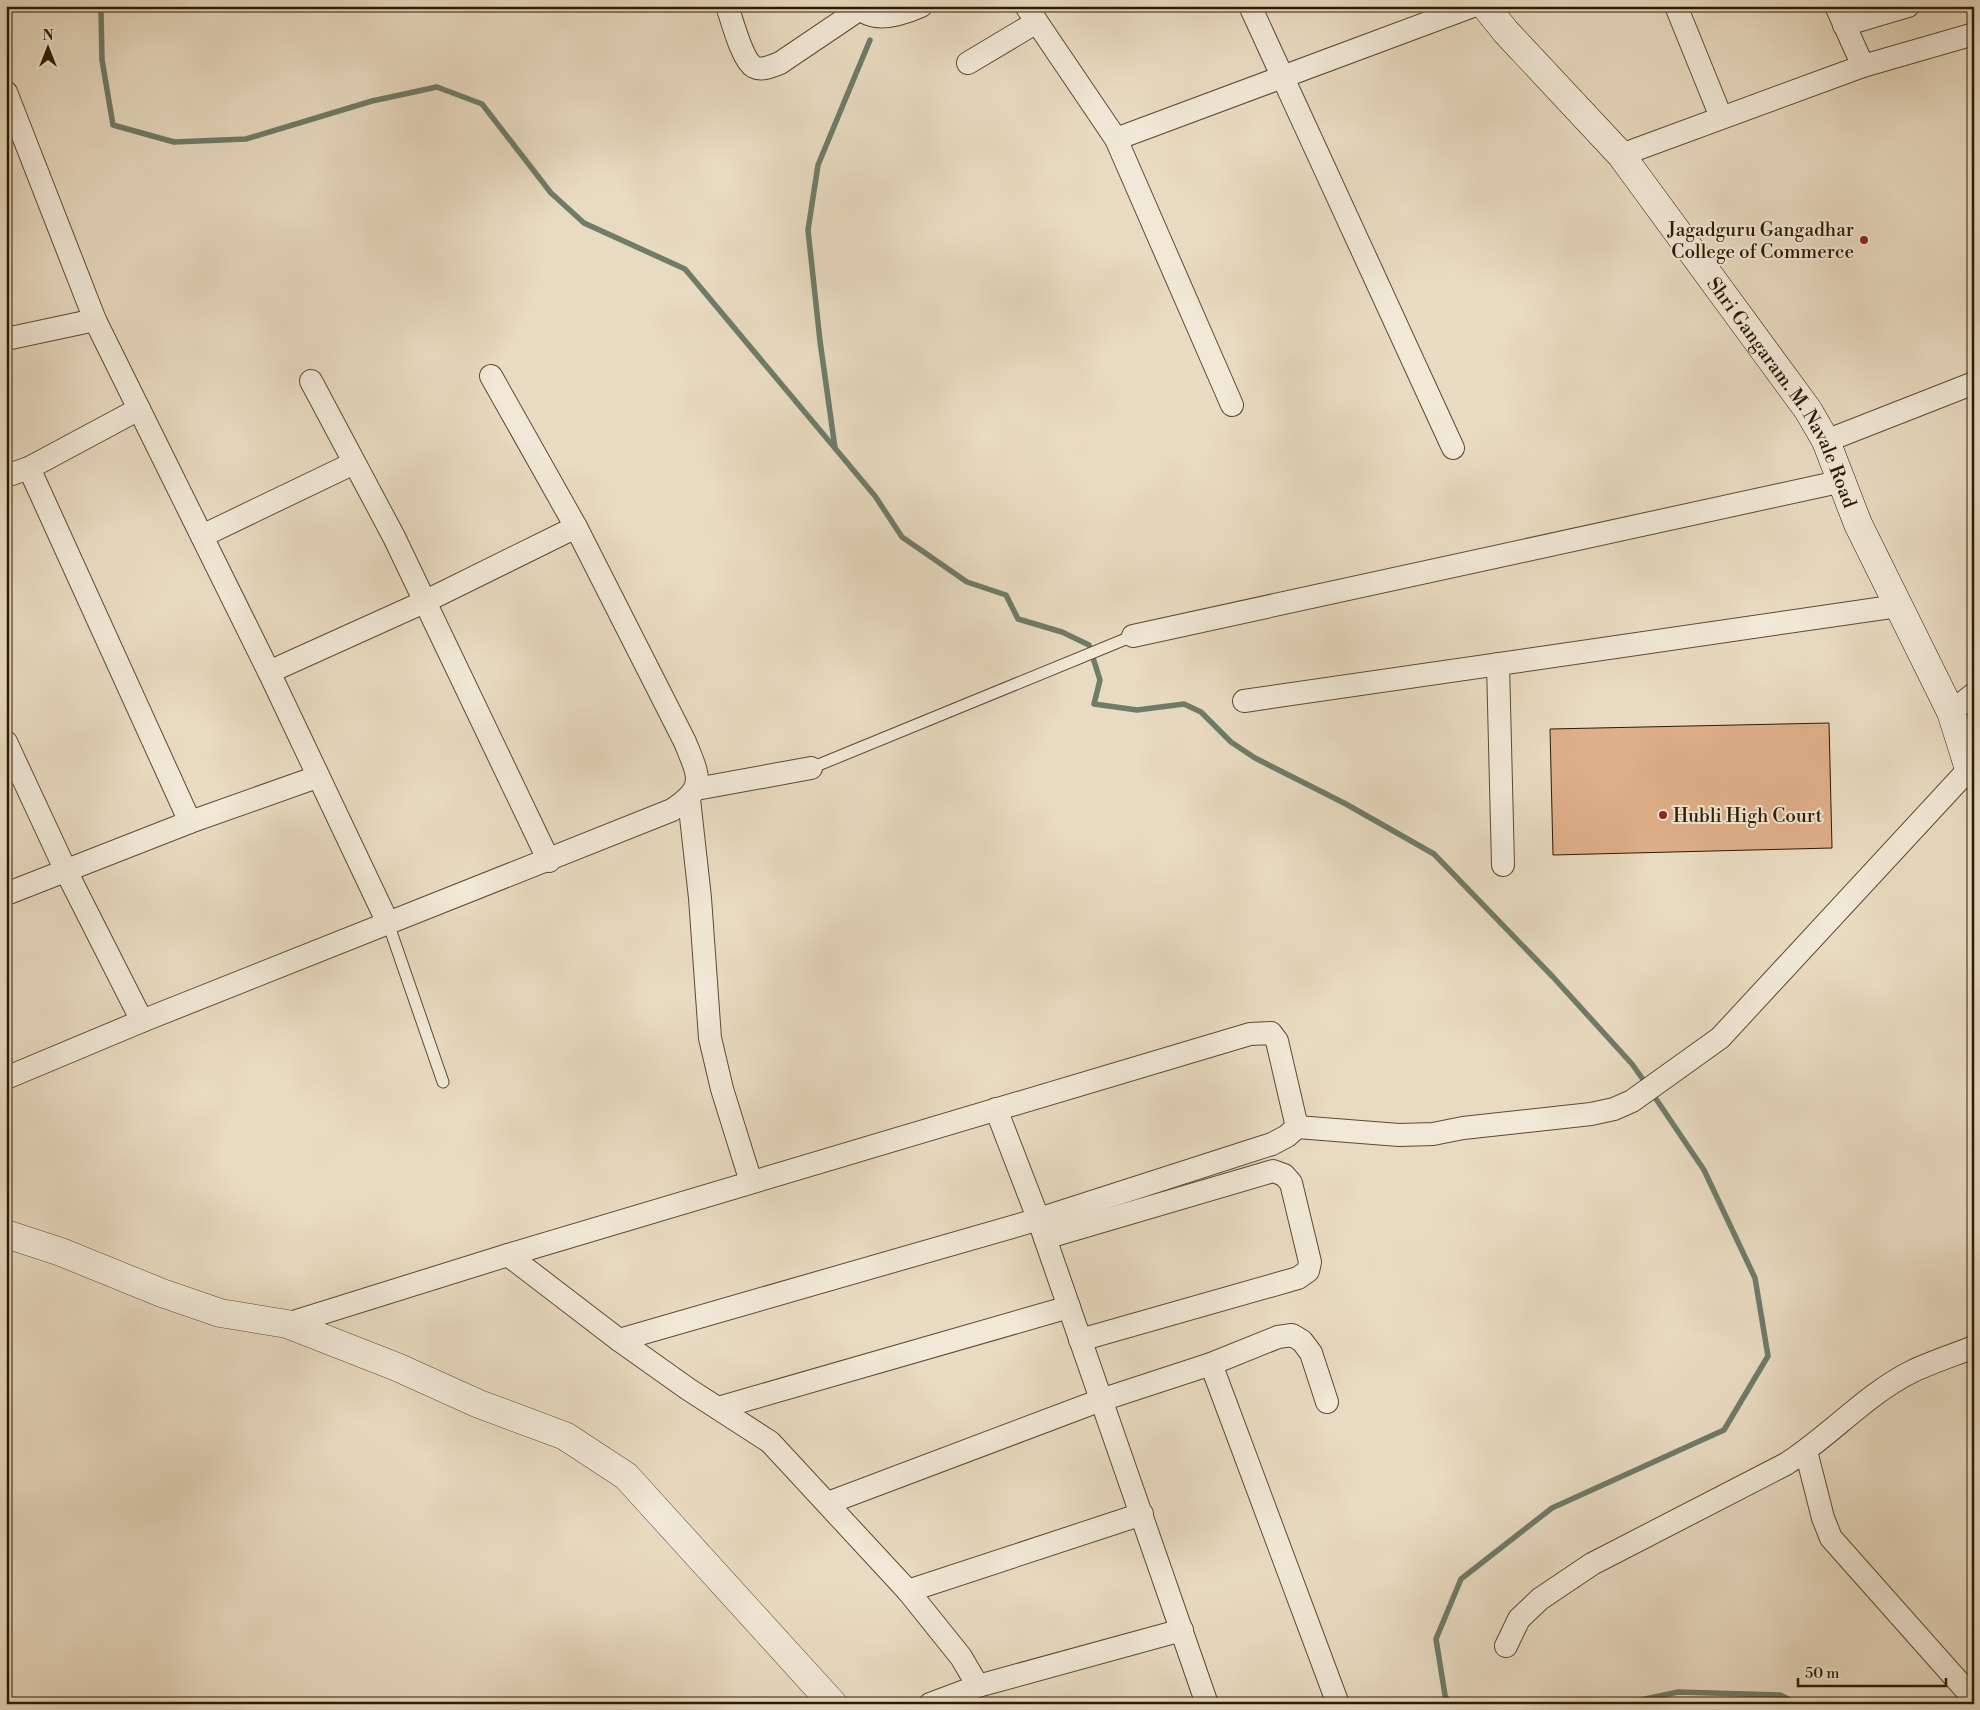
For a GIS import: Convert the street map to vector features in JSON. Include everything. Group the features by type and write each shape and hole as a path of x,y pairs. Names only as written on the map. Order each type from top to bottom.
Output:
{"street":[{"path":"727,6 746,59 754,67 767,68 780,63 859,8 879,17 903,14 921,6"},
{"path":"1250,6 1453,448"},
{"path":"1116,139 1473,6"},
{"name":"Shri Gangaram. M. Navale Road","path":"1485,6 1506,32 1621,155 1808,410 1826,441 1858,524 1952,712 1971,773"},
{"path":"1676,6 1722,117"},
{"path":"1862,66 1840,16 1908,6"},
{"path":"968,63 1030,14 1116,139 1232,405"},
{"path":"1621,155 1862,66 1974,34"},
{"path":"7,96 95,320 269,672 317,777 388,923"},
{"path":"6,338 95,320"},
{"path":"491,376 576,527 685,742 697,773 692,794 710,1038 722,1089 751,1182"},
{"path":"311,381 424,602 549,860"},
{"path":"1826,441 1974,383"},
{"path":"6,476 29,468 139,409"},
{"path":"202,536 354,463"},
{"path":"29,468 190,822"},
{"path":"1133,636 1843,481"},
{"path":"269,672 424,602 576,527"},
{"path":"1244,701 1898,606"},
{"path":"1498,664 1503,865"},
{"path":"1952,712 1974,694"},
{"path":"6,742 66,871 142,1021"},
{"path":"6,1078 142,1021 672,810 692,794 811,768"},
{"path":"1041,1228 1272,1144 1287,1136 1297,1127 1399,1134 1433,1134 1463,1128 1591,1114 1614,1109 1632,1100 1720,1038 1971,773"},
{"path":"6,894 190,822 317,777"},
{"path":"287,1324 751,1182 1261,1032 1271,1033 1281,1050 1297,1127"},
{"path":"996,1109 1041,1228 1207,1704"},
{"path":"620,1340 1041,1228 1273,1171 1284,1175 1291,1183 1310,1262 1308,1271 1298,1278 1080,1340"},
{"path":"6,1234 61,1252 162,1293 220,1313 287,1324 397,1367 479,1404 566,1436 626,1476 833,1704"},
{"path":"508,1255 620,1340 770,1442 828,1502 908,1591 961,1657 978,1686"},
{"path":"718,1408 1069,1307"},
{"path":"828,1502 1101,1400 1211,1364 1278,1337 1292,1335 1302,1342 1311,1353 1327,1402"},
{"path":"1506,1646 1519,1619 1540,1599 1592,1564 1786,1464 1913,1371 1974,1347"},
{"path":"1211,1364 1338,1704"},
{"path":"1806,1451 1822,1518 1831,1538 1974,1699"},
{"path":"908,1591 1142,1514"},
{"path":"930,1704 978,1686 1182,1630"}],"lane":[{"path":"811,768 1133,636"},
{"path":"388,923 444,1082"}],"building":[{"path":"1829,723 1832,848 1553,855 1550,729"}],"waterway":[{"path":"103,6 101,11 102,60 113,125 174,142 246,139 372,101 437,87 482,104 551,193 584,223 685,269 875,496 902,537 967,582 1006,595 1018,619 1062,632 1089,645 1100,680 1094,704 1137,710 1184,704 1201,712 1231,742 1255,758 1346,804 1434,854 1553,977 1632,1064 1647,1085"},
{"path":"835,448 820,341 808,230 818,165 870,40"},
{"path":"1449,1704 1445,1695 1436,1639 1461,1579 1552,1508 1724,1430 1768,1356 1755,1278 1704,1170 1652,1093"},
{"path":"1622,1704 1678,1692 1780,1695 1798,1704"}],"place":[{"name":"Jagadguru Gangadhar College of Commerce","path":"1864,240"},
{"name":"Hubli High Court","path":"1663,815"}]}
